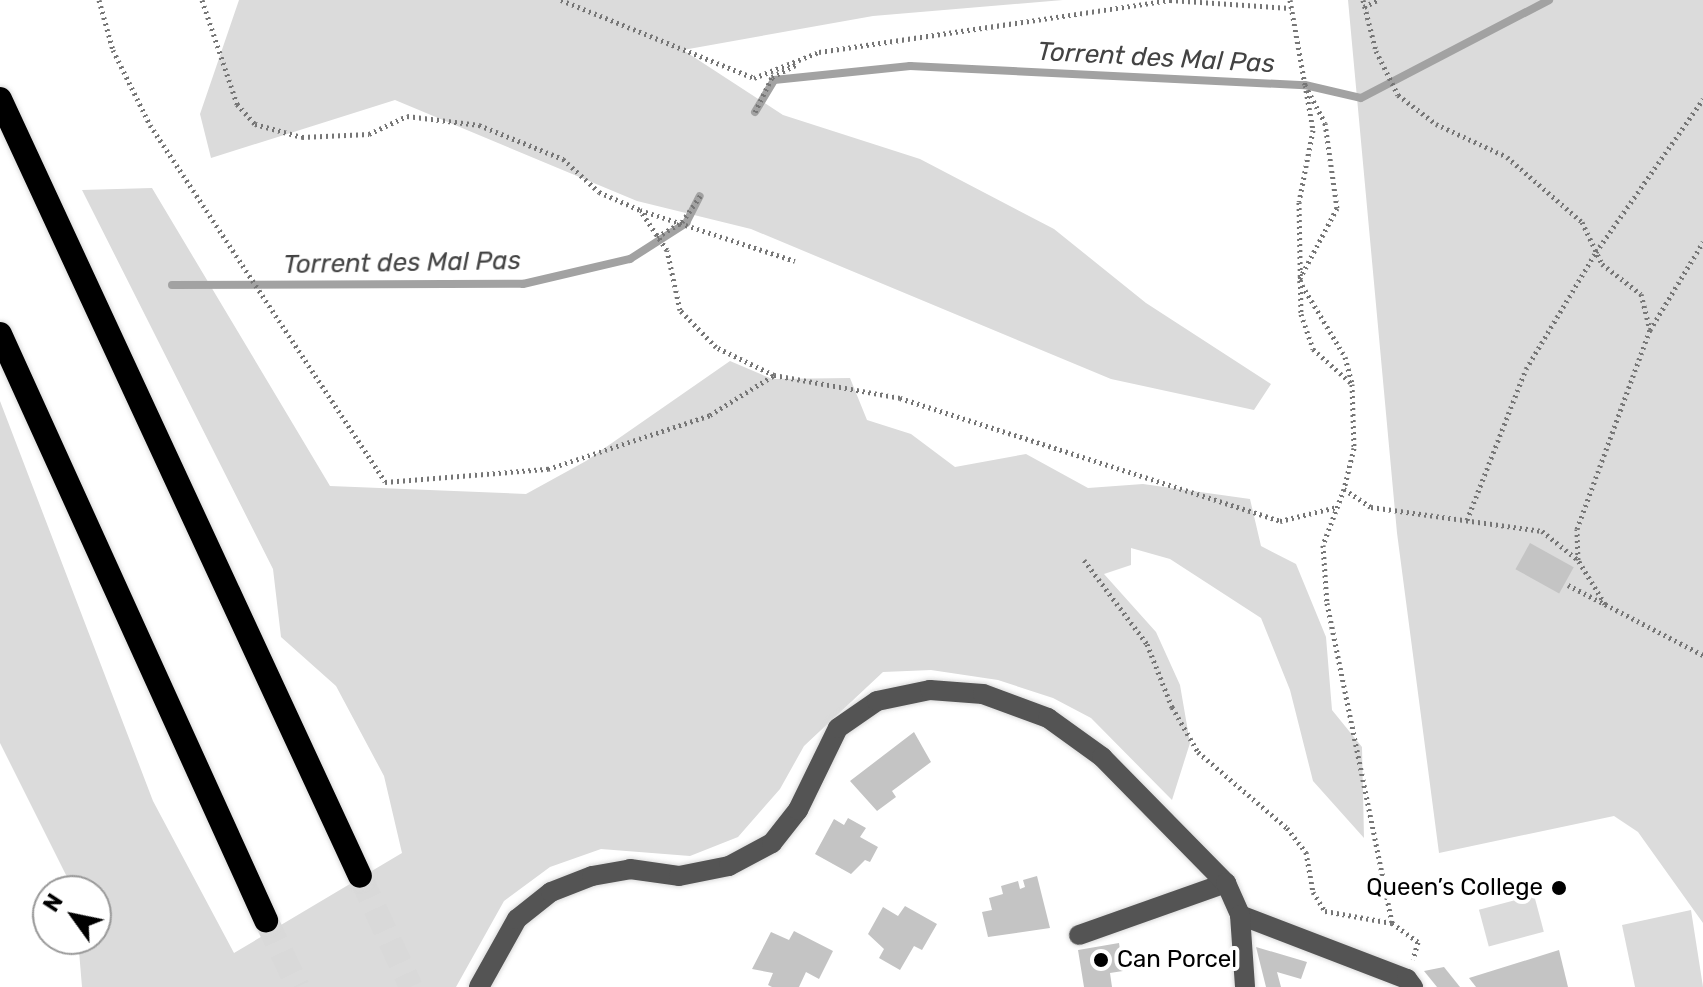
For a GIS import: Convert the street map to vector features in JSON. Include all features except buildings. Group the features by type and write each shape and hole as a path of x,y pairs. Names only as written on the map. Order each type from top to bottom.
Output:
{"highway":[{"path":"0,99 360,876"},
{"path":"0,334 266,920"}],"street":[{"path":"479,987 517,919 551,892 592,876 630,869 679,876 729,866 772,843 798,810 838,728 877,701 930,690 983,694 1048,718 1102,757 1226,883 1240,915 1245,987"},
{"path":"1079,935 1226,883"},
{"path":"1240,915 1410,983"}],"path":[{"path":"99,0 113,50 150,125 385,482 548,469 710,415 774,375"},
{"path":"202,0 237,104 255,124 302,137 369,134 407,116 479,125 563,159 599,192 640,210 795,261"},
{"path":"561,0 754,78 819,52 1170,0 1291,8"},
{"path":"1290,0 1313,130 1299,202 1301,314 1313,349 1352,384"},
{"path":"1363,0 1376,51 1398,95 1436,124 1507,157 1582,222 1602,264 1641,294 1650,330"},
{"path":"1364,7 1377,0"},
{"path":"755,112 772,77 819,52"},
{"path":"1299,280 1337,208 1325,123 1305,85"},
{"path":"1467,520 1526,369 1596,252 1703,99"},
{"path":"657,237 682,222 700,196"},
{"path":"640,210 667,250 680,310 716,347 774,375 900,398 1280,521 1337,507"},
{"path":"1578,560 1577,529 1650,330 1703,242"},
{"path":"1299,280 1345,357 1352,384 1354,448 1344,489 1323,545 1327,603 1392,923"},
{"path":"1344,489 1371,507 1542,531 1578,560 1605,604"},
{"path":"1084,560 1147,644 1172,707 1198,752 1287,828 1306,852 1313,892 1325,911 1392,923 1418,942 1410,983"},
{"path":"1568,585 1703,655"}],"shaded area":[{"path":"239,0 1063,0 873,16 683,50 783,115 920,159 1054,229 1146,303 1271,384 1254,410 1111,379 751,229 637,201 395,100 211,158 200,114"},
{"path":"1348,0 1703,0 1703,923 1638,832 1614,816 1439,853 1397,533"},
{"path":"152,188 330,486 526,494 586,461 730,361 772,379 850,378 867,420 911,434 955,467 1026,454 1088,488 1143,484 1250,499 1261,546 1296,564 1326,637 1332,710 1362,747 1364,838 1313,781 1290,690 1261,618 1170,559 1131,548 1131,565 1104,574 1156,632 1180,685 1190,743 1172,800 1091,718 1053,698 998,680 931,670 883,672 804,746 780,789 738,837 690,856 601,849 550,867 504,901 456,987 82,987 79,955 112,955 112,875 66,875 0,743 0,401 153,801 234,953 402,853 384,776 336,686 281,637 273,569 82,190"},
{"path":"1534,895 1544,932 1489,946 1479,910"},
{"path":"1691,910 1703,987 1635,987 1622,925"}],"waterway":[{"name":"Torrent des Mal Pas","path":"755,112 774,80 910,66 1305,85 1361,98 1549,0"},
{"name":"Torrent des Mal Pas","path":"172,285 523,284 630,259 686,223 700,196"}],"tunnel":[{"path":"360,876 411,987"},
{"path":"266,920 298,987"}],"place":[{"name":"Queen’s College","path":"1559,888"},
{"name":"Can Porcel","path":"1101,960"}]}
